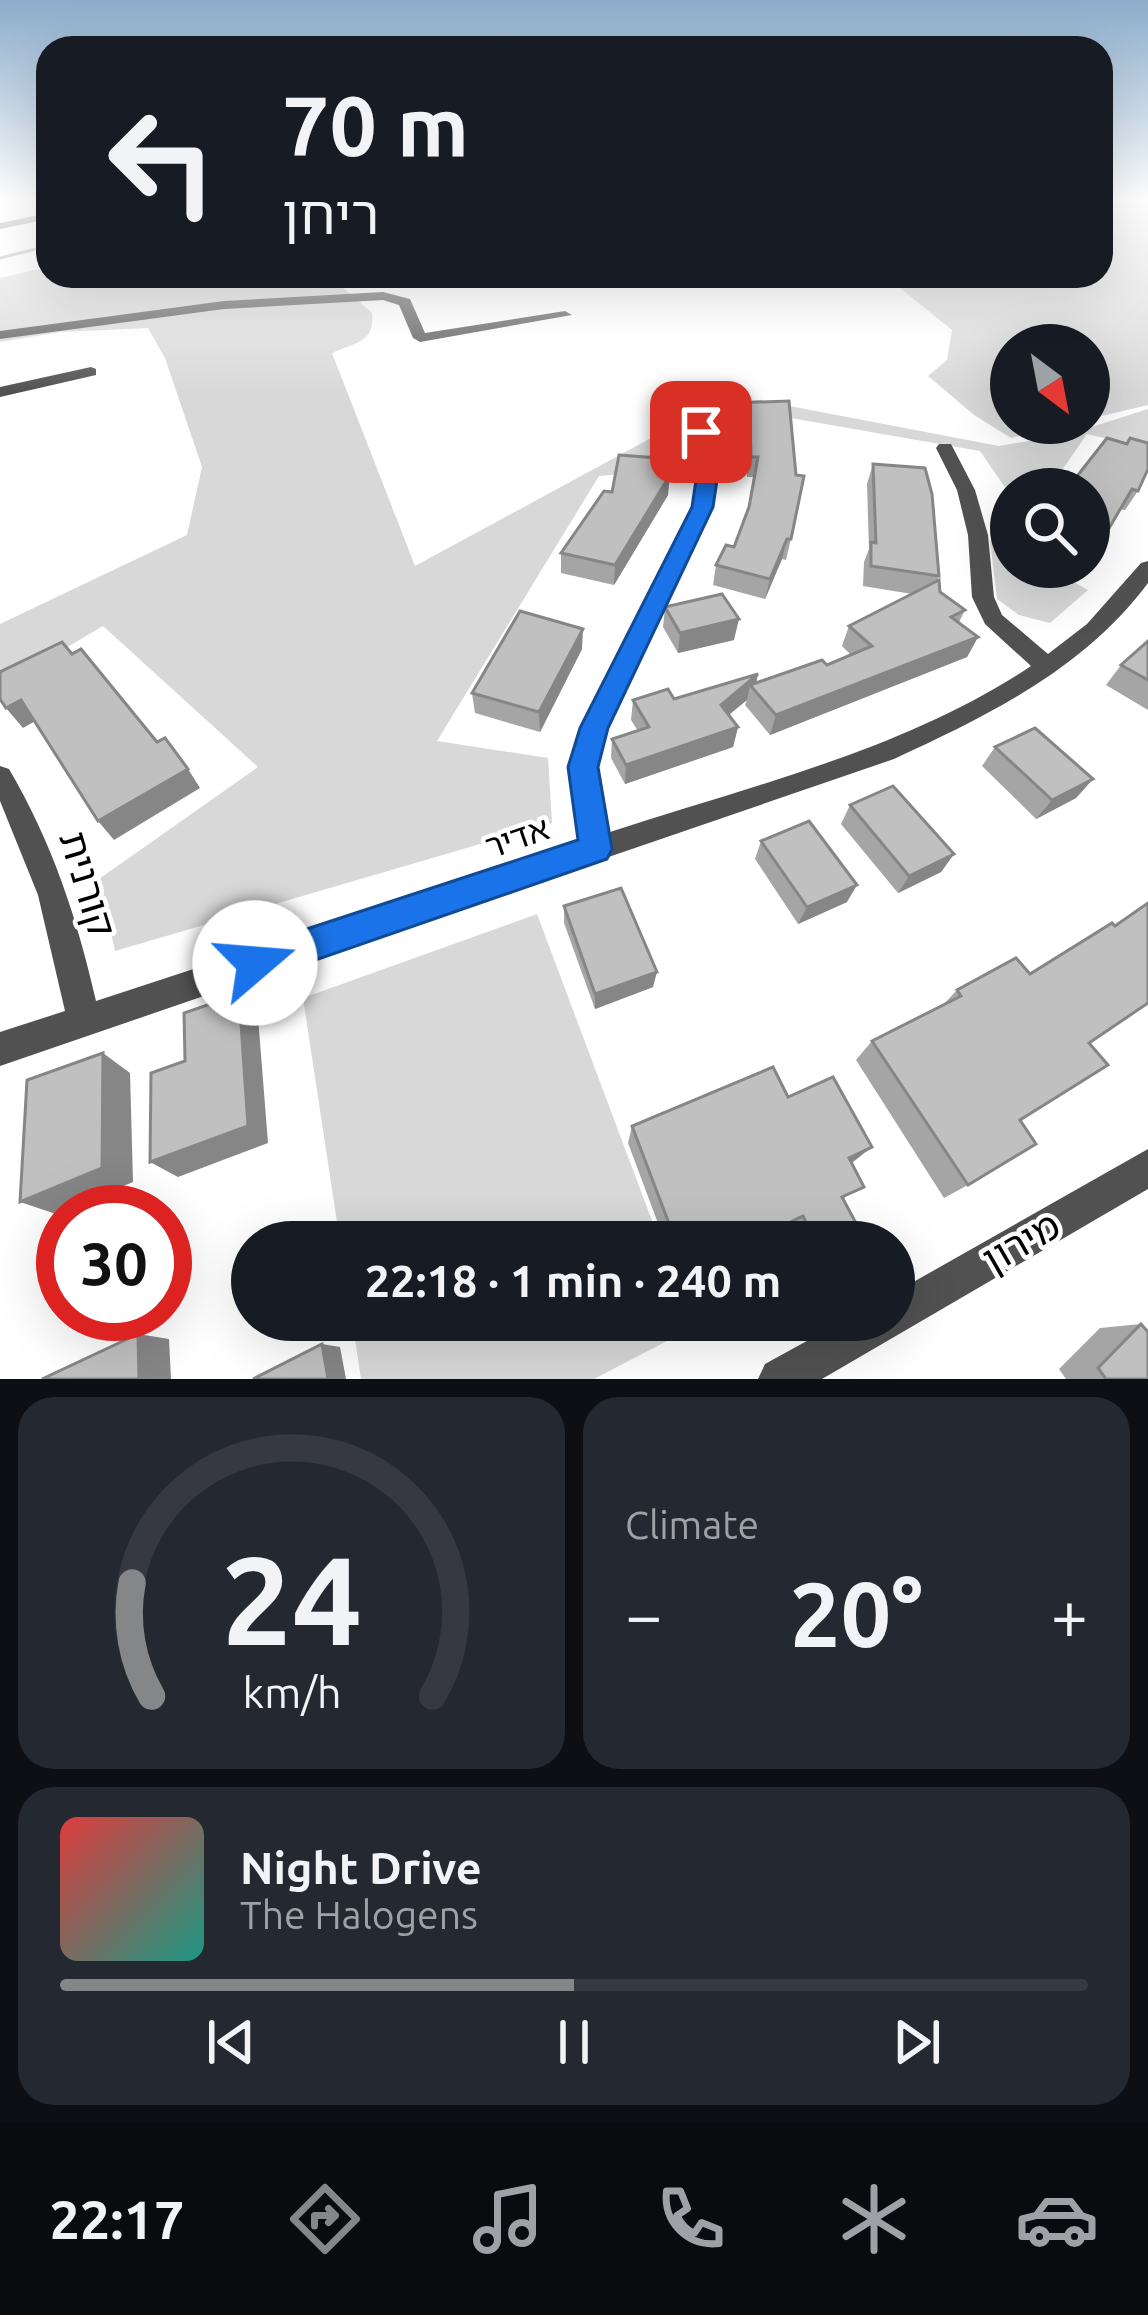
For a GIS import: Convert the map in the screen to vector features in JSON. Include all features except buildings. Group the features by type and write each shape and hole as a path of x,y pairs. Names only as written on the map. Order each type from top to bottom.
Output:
{"street":[{"path":"0,335 224,305 382,296 406,302 421,338 565,315"},
{"path":"0,392 91,372"},
{"path":"596,849 583,767 594,728 703,507 707,480 701,432"},
{"path":"945,448 966,490 978,536 982,597 994,620 1046,666"},
{"name":"אדיר","path":"0,1049 885,752 994,702 1081,642 1134,590 1148,568"},
{"name":"קורנית","path":"0,777 32,828 62,913 84,1021"},
{"name":"מירון","path":"915,1304 1148,1168"},
{"name":"מירון","path":"780,1379 849,1341"}],"shaded area":[{"path":"1113,264 1148,264 1148,405 1110,414 1110,324 990,324 990,425 928,376 947,360 952,330 900,288 1113,288"},
{"path":"36,270 36,288 344,288 372,313 372,323 367,336 332,353 415,566 664,431 758,400 999,446 1080,444 1064,468 992,468 980,451 779,416 695,423 698,468 599,476 437,741 548,758 552,823 115,951 99,879 258,767 103,626 0,687 0,624 187,535 202,467 165,358 148,328 61,332 0,342 0,278"},
{"path":"1148,409 1148,448 1110,439 1110,421"},
{"path":"996,588 1088,590 1050,623 1019,615 997,599"},
{"path":"537,914 652,1221 337,1221 303,998"},
{"path":"355,1341 667,1341 594,1379 361,1379"}],"route":[{"path":"255,963 596,849 583,767 594,728 703,507 707,480 701,432"}]}
